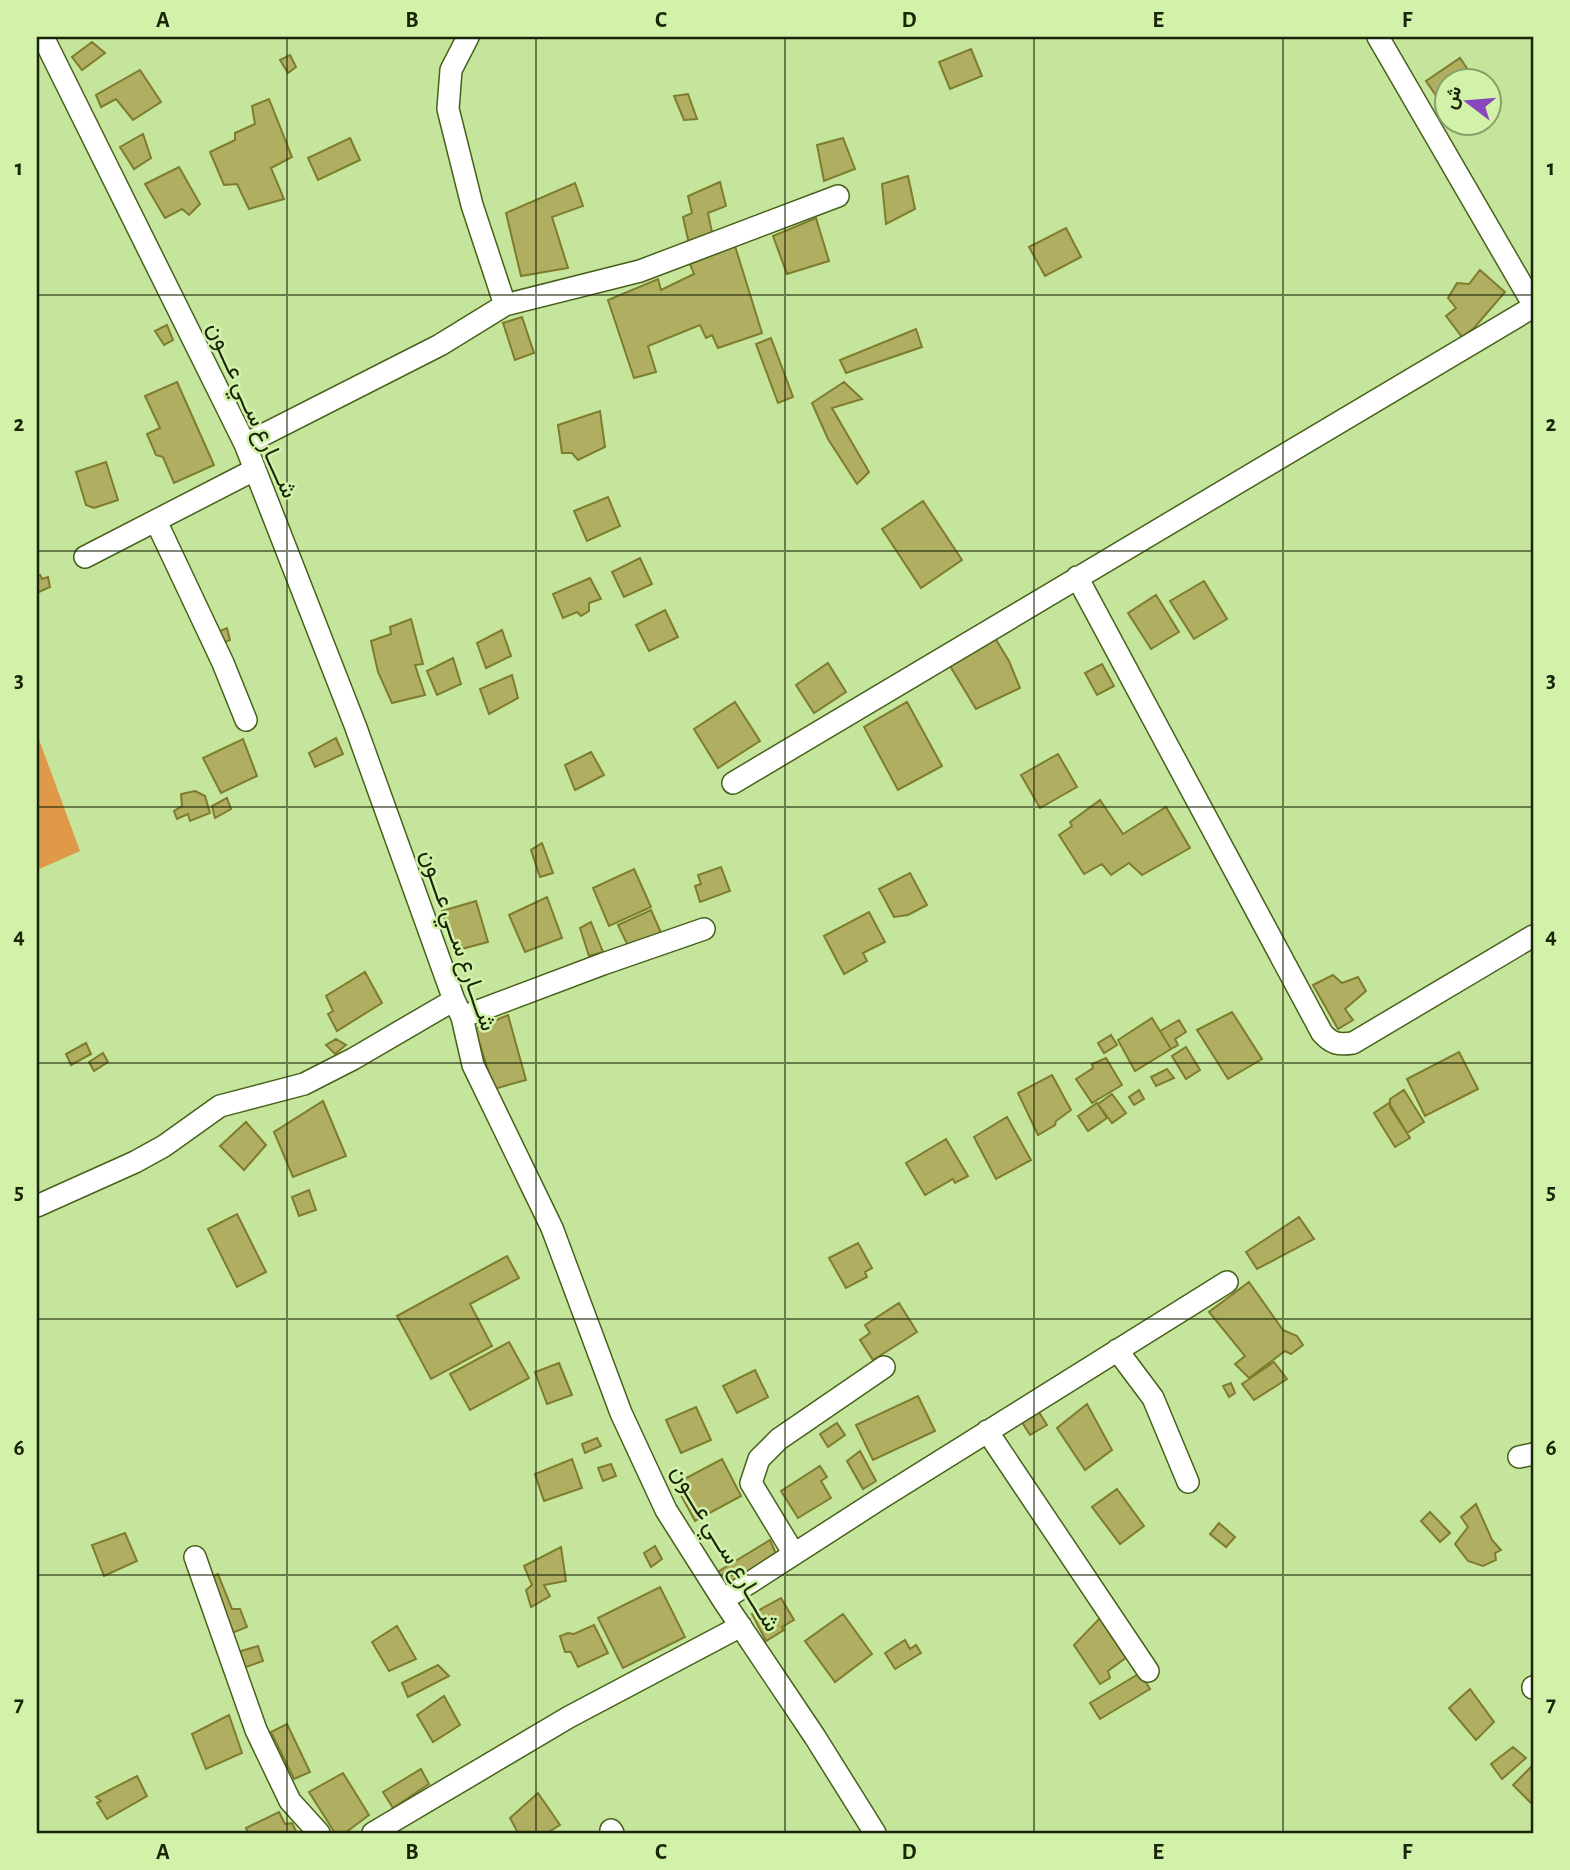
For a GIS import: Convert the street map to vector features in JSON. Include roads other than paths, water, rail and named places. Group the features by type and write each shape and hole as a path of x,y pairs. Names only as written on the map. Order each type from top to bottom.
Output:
{"street":[{"name":"شــــارع ســي عـــون","path":"43,37 245,444 355,725 458,1008 473,1065 552,1228 621,1413 666,1510 875,1833"},
{"path":"468,37 452,70 448,109 472,205 505,306"},
{"path":"733,783 1533,306 1378,37"},
{"path":"245,444 440,345 505,306 639,271 838,196"},
{"path":"85,557 254,470"},
{"path":"156,521 223,663 246,720"},
{"path":"1077,577 1290,975 1330,1043 1353,1043 1533,936"},
{"path":"37,1206 135,1162 164,1146 220,1106 304,1084 458,1008 603,964 704,929"},
{"path":"723,1600 1227,1282"},
{"path":"1117,1350 1153,1398 1188,1482"},
{"path":"794,1554 751,1483 759,1459 779,1439 884,1367"},
{"path":"987,1431 1147,1671"},
{"path":"195,1557 256,1730 290,1801 319,1833"},
{"path":"373,1833 569,1717 741,1626"}]}
